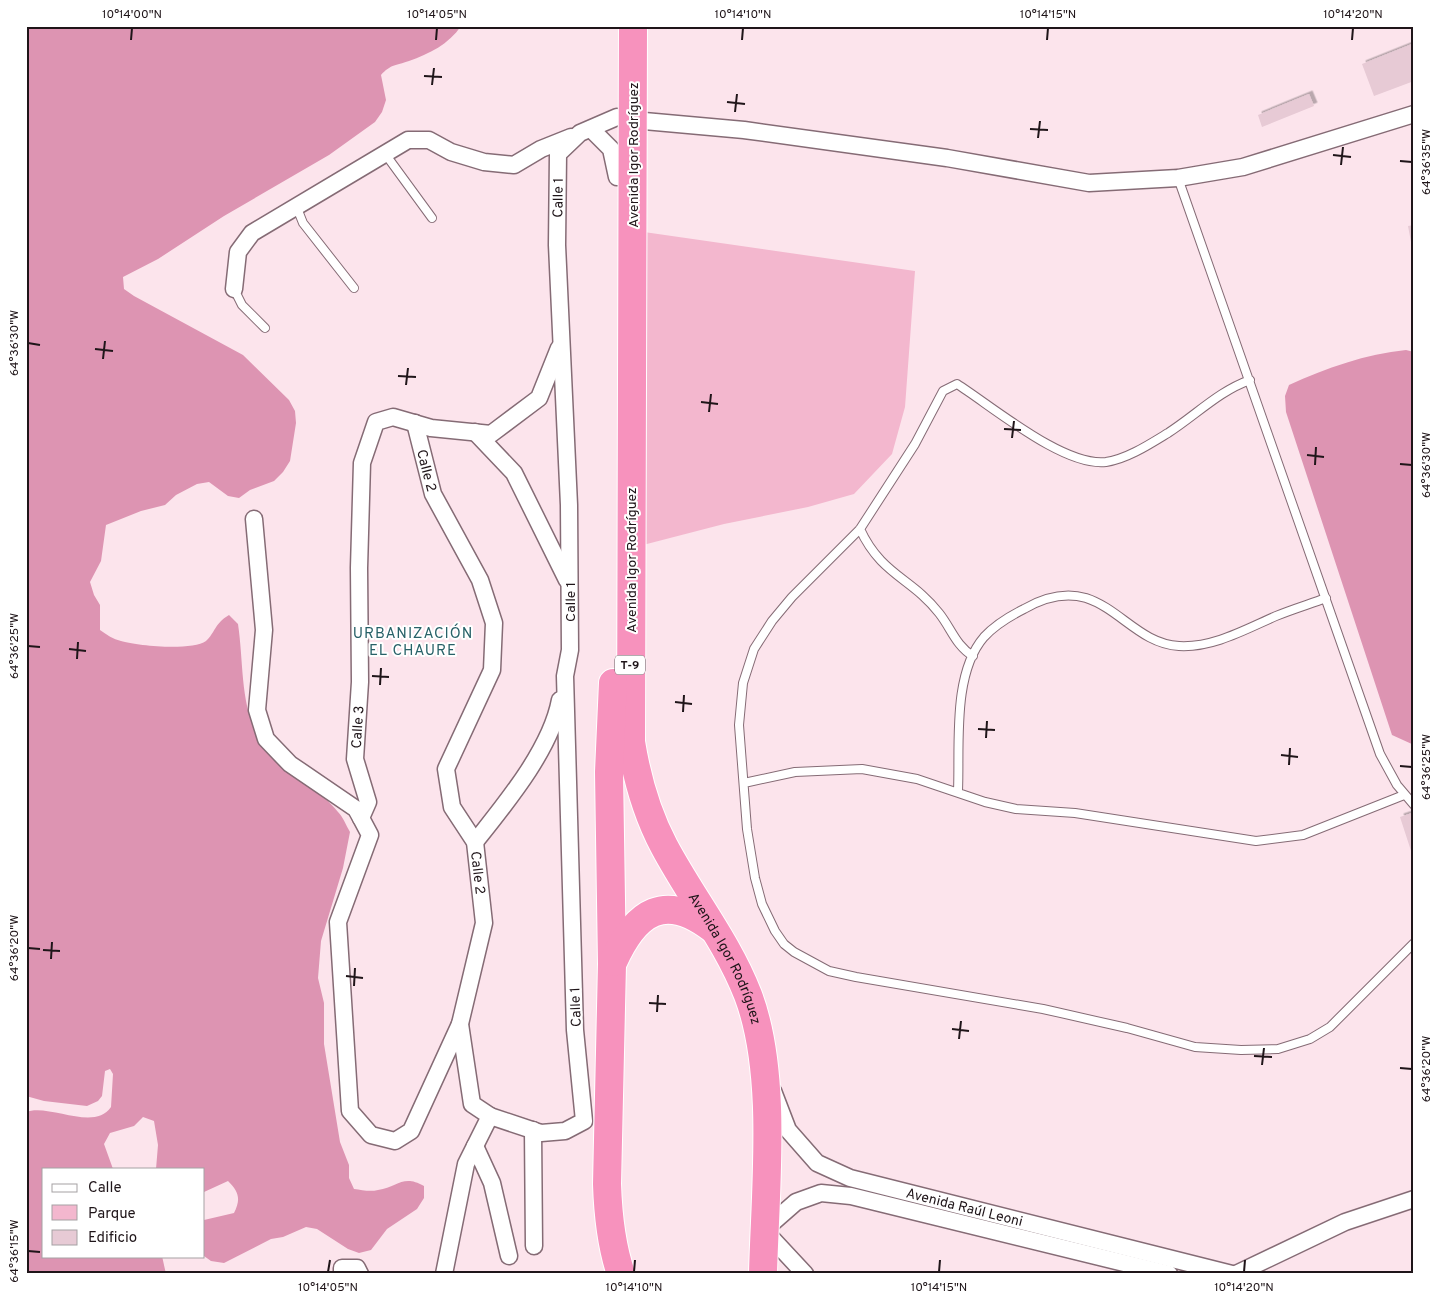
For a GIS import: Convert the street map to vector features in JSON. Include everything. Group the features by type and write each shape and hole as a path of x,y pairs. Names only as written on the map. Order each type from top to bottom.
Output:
{"highway":[{"name":"Avenida Igor Rodríguez","path":"617,26 625,119 631,742 636,776 655,829 733,961 748,996 762,1058 766,1103 763,1274"},
{"name":"Avenida Igor Rodríguez","path":"621,1274 615,1257 608,1215 607,1184 612,964 609,772 613,679 618,177 625,119 632,26"},
{"name":"T-9","path":"612,964 624,938 636,924 661,910 679,910 696,916 716,932"}],"street":[{"path":"625,119 744,130 947,158 1089,183 1178,178 1243,167 1414,114"},
{"name":"Calle 1","path":"533,1130 541,1133 566,1131 584,1121 575,1030 565,676 570,650 569,504 557,245 558,154 586,131 625,119"},
{"path":"234,289 236,262 242,244 252,233 386,155 408,140 418,138 429,140 451,152 484,162 514,165 541,148 586,131 611,149 618,177"},
{"path":"415,423 431,428 491,434 539,398 562,341"},
{"name":"Calle 3","path":"415,423 393,417 376,422 362,463 359,568 360,682 355,759 368,802 361,818 370,836 338,922 350,1111 371,1135 395,1141 411,1131 460,1024"},
{"name":"Calle 2","path":"415,423 433,494 480,580 494,622 492,670 446,769 452,806 475,842 484,923 460,1024 472,1104 490,1116"},
{"path":"475,432 514,473 570,585"},
{"path":"254,519 264,630 257,710 266,739 290,764 356,809 361,818"},
{"path":"475,842 518,788 557,718 565,676"},
{"name":"Avenida Raúl Leoni","path":"762,1058 788,1130 816,1163 850,1178 1232,1274"},
{"path":"444,1274 466,1164 490,1116 533,1130 534,1246"},
{"path":"475,1146 492,1183 508,1256"},
{"name":"Avenida Raúl Leoni","path":"764,1230 796,1202 821,1193 851,1196 1169,1274"},
{"path":"1236,1274 1345,1222 1414,1199"},
{"path":"764,1230 805,1274"},
{"path":"342,1274 342,1268 357,1268 360,1274"}],"lane":[{"path":"386,155 432,218"},
{"path":"1178,178 1380,754 1404,795 1414,805"},
{"path":"297,208 303,223 354,288"},
{"path":"234,289 242,306 266,328"},
{"path":"1250,380 1232,387 1167,433 1128,454 1118,459 1097,462 1070,456 1022,428 957,384 952,385 940,396 916,444 860,529 787,602 754,649 743,683 739,711 744,783 755,878 767,917 784,944 816,965 842,974 1042,1009 1127,1028 1195,1047 1241,1050 1278,1049 1305,1042 1330,1027 1414,943"},
{"path":"860,529 866,542 882,564 931,603 945,621 960,646 972,656"},
{"path":"958,791 962,694 972,656 984,636 1028,607 1060,595 1079,596 1094,602 1148,637 1178,646 1200,644 1231,635 1326,598"},
{"path":"744,783 795,772 862,770 917,779 958,791 985,802 1016,809 1075,813 1256,841 1303,835 1404,795"}],"green space":[{"path":"644,232 915,271 905,407 892,454 854,494 808,507 724,524 643,545"}],"shaded area":[{"path":"26,26 461,26 451,38 438,48 384,71 381,75 386,100 382,112 375,122 329,155 224,216 158,259 123,277 124,289 134,296 243,355 289,400 295,411 296,423 290,461 274,481 250,490 239,498 228,496 209,482 197,484 176,495 165,505 141,511 106,525 101,561 90,582 94,595 100,605 100,630 118,640 151,646 189,646 206,641 220,622 229,615 238,624 248,711 262,743 273,758 331,804 341,816 350,832 343,868 321,941 318,978 324,1003 324,1044 340,1142 349,1165 349,1178 354,1189 366,1191 375,1191 401,1182 411,1181 424,1186 424,1198 417,1209 387,1229 371,1250 359,1253 348,1249 317,1229 306,1227 283,1237 271,1239 224,1263 211,1261 205,1257 205,1220 234,1213 238,1204 237,1192 228,1181 205,1192 205,1168 156,1168 158,1145 154,1121 143,1117 134,1126 110,1133 104,1144 113,1168 42,1168 42,1258 162,1258 166,1274 26,1274 26,1112 36,1110 83,1117 94,1117 103,1114 111,1107 113,1074 110,1069 105,1071 102,1096 98,1101 87,1106 44,1101 26,1096"},
{"path":"1406,350 1414,352 1414,413 1412,418 1414,432 1414,745 1392,735 1286,412 1285,396 1289,385 1317,373 1361,358"}],"building":[{"path":"1412,44 1414,81 1374,96 1362,64"},
{"path":"1309,94 1314,106 1262,127 1258,115"},
{"path":"1414,225 1414,241 1411,242 1408,226"},
{"path":"1412,813 1414,817 1413,857 1400,817"}],"district":[{"name":"URBANIZACIÓN EL CHAURE","path":"413,642"}]}
